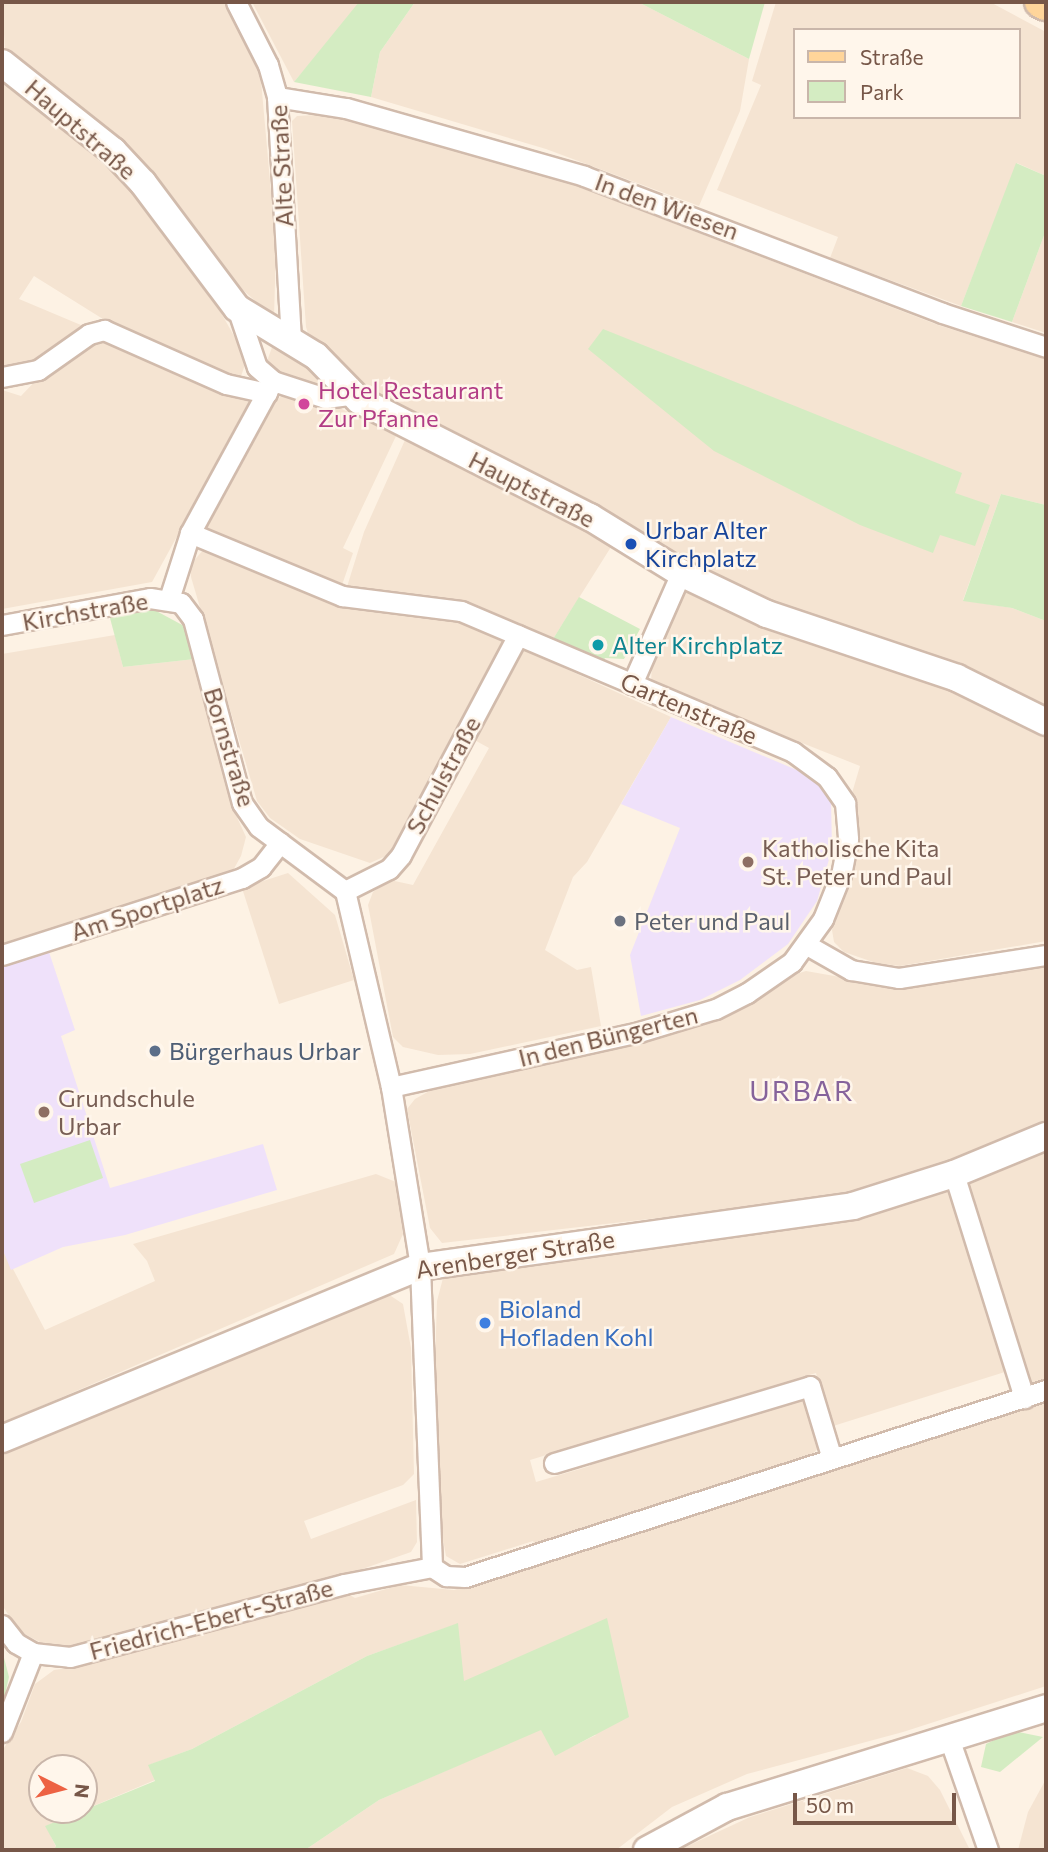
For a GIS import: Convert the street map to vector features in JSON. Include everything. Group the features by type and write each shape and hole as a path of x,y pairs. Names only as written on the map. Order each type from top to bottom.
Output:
{"main road":[{"path":"1040,2 1046,5"}],"street":[{"name":"Alte Straße","path":"236,2 268,65 277,97 290,340"},
{"name":"Hauptstraße","path":"2,63 113,152 143,183 237,308 329,366 351,394 590,517 681,573 767,614 957,678 1046,722"},
{"name":"In den Wiesen","path":"277,97 359,111 584,176 942,313 1046,347"},
{"path":"237,308 257,367 270,387"},
{"path":"2,377 38,370 89,334 104,330 226,384 270,387 325,398 351,394"},
{"path":"169,599 190,533 270,387"},
{"name":"Gartenstraße","path":"190,533 342,596 461,611 793,752 828,777"},
{"path":"632,684 681,573"},
{"name":"Kirchstraße","path":"2,625 150,598 169,599"},
{"name":"Bornstraße","path":"169,599 181,603 193,619 242,803 259,827 345,891"},
{"name":"Schulstraße","path":"345,891 389,869 401,855 517,635"},
{"name":"In den Büngerten","path":"391,1087 639,1032 715,1009 770,978 807,945 832,900 848,839 845,803 828,777"},
{"name":"Am Sportplatz","path":"2,955 242,878 261,867 280,843"},
{"path":"345,891 391,1087 419,1267 432,1567"},
{"path":"807,945 851,970 900,978 1046,955"},
{"name":"Arenberger Straße","path":"2,1439 419,1267 831,1210 954,1174 1046,1136"},
{"path":"954,1174 1024,1398"},
{"path":"554,1463 810,1385 832,1459"},
{"name":"Friedrich-Ebert-Straße","path":"33,1653 70,1657 344,1584 432,1567 446,1576 465,1577 1046,1390"},
{"path":"2,1625 16,1643 33,1653 2,1732"},
{"path":"647,1850 727,1807 1046,1708"},
{"path":"948,1738 988,1850"}],"shaded area":[{"path":"2,2 226,2 260,69 276,248 274,317 214,265 151,174 57,88 5,50"},
{"path":"252,2 359,2 361,3 294,82"},
{"path":"415,2 638,2 749,59 740,111 699,206 546,149 371,97 380,52"},
{"path":"776,2 990,2 1046,32 1046,176 1017,163 961,306 830,258 838,237 717,190 761,85 752,81"},
{"path":"2,80 114,167 211,295 247,359 240,379 119,329 34,276 19,299 88,328 29,366 2,368"},
{"path":"334,114 540,172 938,325 1046,359 1046,505 1001,494 963,600 1012,608 1046,621 1046,708 753,595 364,389 310,340 306,327 292,121 297,116"},
{"path":"1046,230 1046,333 1012,322"},
{"path":"275,339 325,375 317,390 288,380 266,364"},
{"path":"102,341 122,344 224,392 252,400 152,582 2,609 2,390 21,396 41,375"},
{"path":"284,393 334,405 396,436 343,548 353,553 341,588 201,528 262,416"},
{"path":"405,440 497,486 499,483 611,547 553,639 467,603 429,596 379,598 346,590 364,532"},
{"path":"205,548 449,617 505,643 388,855 370,863 300,839 270,818 257,801 191,577 190,565"},
{"path":"685,589 935,679 1046,734 1046,941 900,966 876,963 844,952 834,942 832,930 847,883 856,835 852,793 860,766 651,683 652,662"},
{"path":"115,635 123,667 195,659 235,813 246,837 241,856 231,874 2,948 2,654"},
{"path":"518,647 671,717 587,862 573,877 545,950 577,970 591,967 601,1026 470,1054 438,1055 403,1047 393,1037 368,905 373,892 390,880 413,885 489,748 469,737"},
{"name":"Katholische Kita St. Peter und Paul","path":"671,717 811,776 831,800 832,849 817,901 788,944 740,980 700,1000 641,1016 630,955 680,828 621,804"},
{"path":"288,873 335,915 354,980 279,1004 242,888"},
{"path":"48,949 75,1030 61,1036 110,1188 263,1144 277,1190 125,1235 63,1247 11,1270 2,1248 2,966"},
{"path":"1046,965 1046,1121 947,1165 831,1198 442,1243 430,1228 407,1109 415,1099 442,1084 708,1022 786,977 806,971 902,988"},
{"path":"1046,1150 1046,1380 1032,1384 966,1185"},
{"path":"376,1174 396,1182 403,1234 394,1254 2,1423 2,1248 45,1330 155,1281 147,1261 133,1244"},
{"path":"948,1189 1008,1371 830,1427 816,1373 530,1460 536,1482 590,1466 589,1460 798,1396 810,1402 821,1445 810,1457 535,1545 533,1541 460,1564 446,1556 442,1534 438,1535 435,1362 437,1301 443,1278 461,1271 853,1221"},
{"path":"388,1294 403,1304 411,1348 414,1474 403,1485 304,1521 311,1539 416,1500 417,1542 411,1552 348,1574 69,1648 51,1648 19,1631 2,1605 2,1455 287,1331 290,1336"},
{"path":"1046,1400 1046,1686 903,1732 747,1774 672,1807 616,1850 305,1850 379,1800 541,1729 555,1755 596,1735 463,1681 457,1624 367,1656 192,1749 149,1765 155,1780 98,1804 98,1754 28,1754 28,1824 51,1824 46,1826 56,1847 54,1850 2,1850 2,1751 21,1722 35,1684 54,1670 88,1665 100,1661 99,1656 343,1591 355,1598 400,1585 454,1590"},
{"path":"907,1768 928,1776 940,1790 970,1850 679,1850 750,1817"},
{"path":"1046,1779 1046,1850 1018,1850 1028,1812"}],"green space":[{"path":"359,2 415,2 380,52 371,97 294,82"},
{"path":"638,2 765,2 749,59"},
{"path":"1016,163 1046,176 1046,230 1012,322 961,306"},
{"path":"603,329 962,473 955,493 990,505 975,546 940,535 933,553 860,525 714,451 588,349"},
{"path":"1001,494 1046,505 1046,621 1012,608 963,601"},
{"path":"579,597 640,629 624,659 605,658 603,662 553,639"},
{"path":"147,606 186,627 195,659 123,667 110,618"},
{"path":"90,1140 103,1178 34,1203 20,1164"},
{"path":"607,1618 629,1717 555,1756 541,1730 379,1800 305,1850 54,1850 56,1846 45,1826 98,1824 98,1804 155,1781 148,1765 192,1749 367,1656 458,1623 464,1681"},
{"path":"2,1650 9,1677 2,1707"},
{"path":"1013,1731 1043,1737 1000,1772 981,1767 986,1744"}],"place":[{"name":"Hotel Restaurant Zur Pfanne","path":"304,404"},
{"name":"Urbar Alter Kirchplatz","path":"631,544"},
{"name":"Alter Kirchplatz","path":"598,645"},
{"name":"Katholische Kita St. Peter und Paul","path":"748,862"},
{"name":"Peter und Paul","path":"620,921"},
{"name":"Bürgerhaus Urbar","path":"155,1051"},
{"name":"Grundschule Urbar","path":"44,1112"},
{"name":"Bioland Hofladen Kohl","path":"485,1323"}],"district":[{"name":"URBAR","path":"802,1090"}]}
